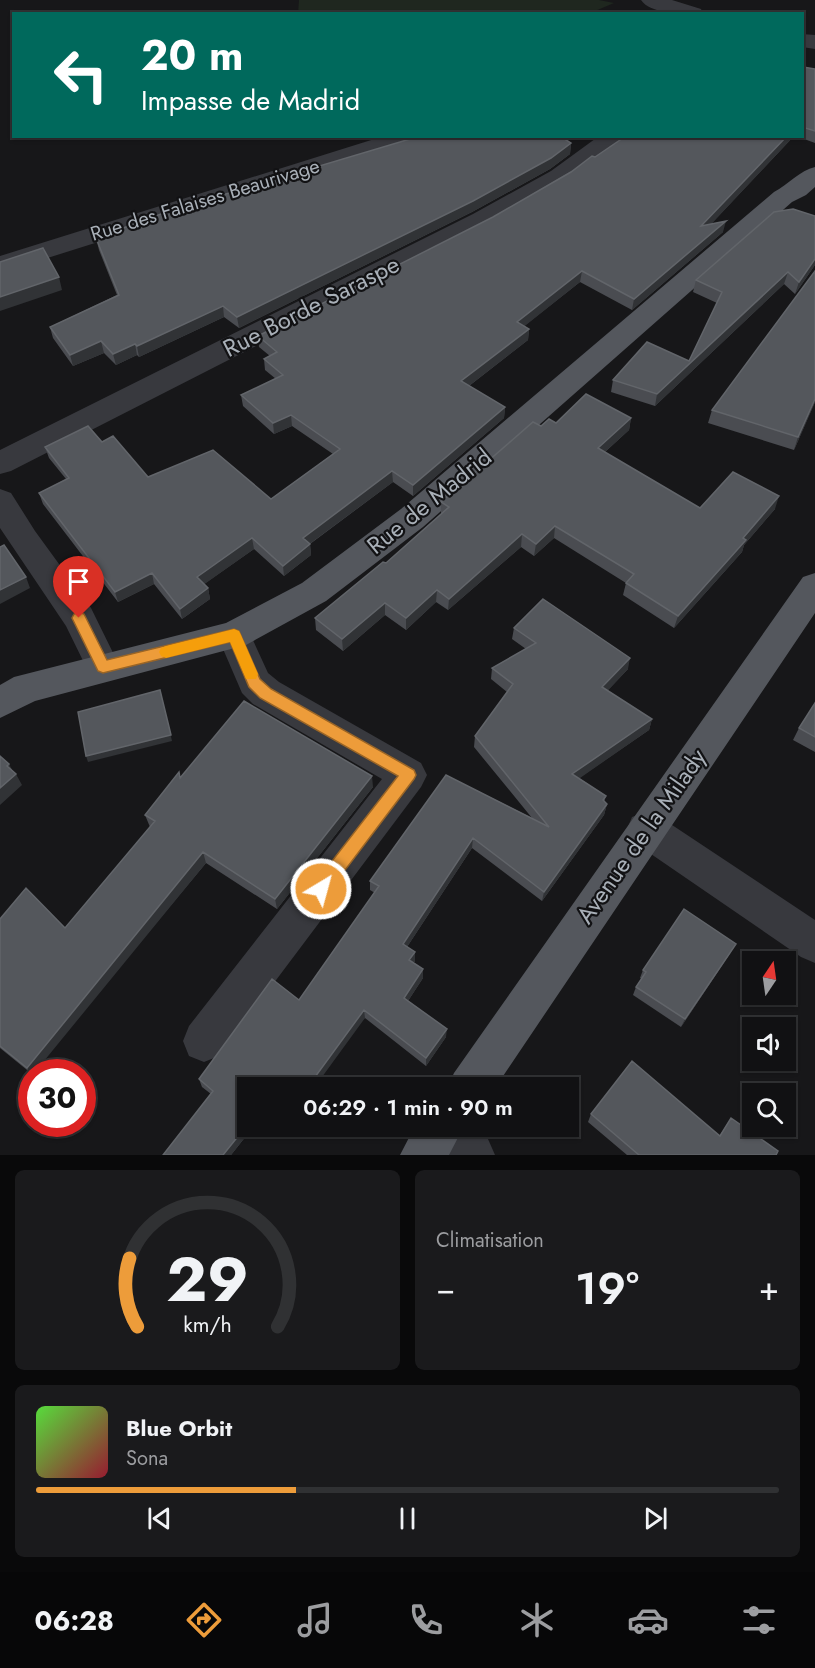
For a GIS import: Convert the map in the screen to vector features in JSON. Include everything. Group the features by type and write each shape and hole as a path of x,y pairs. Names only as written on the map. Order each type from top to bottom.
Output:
{"main road":[{"name":"Rue de Madrid","path":"0,703 26,688 234,635 314,592 411,518 783,197 809,187"},
{"name":"Avenue de la Milady","path":"477,1077 815,586"},
{"path":"423,1155 435,1137"}],"street":[{"path":"651,0 687,12"},
{"name":"Rue des Falaises Beaurivage","path":"0,265 404,138"},
{"name":"Rue Borde Saraspe","path":"0,463 482,220 560,176 612,138"},
{"path":"0,501 12,546 79,618 103,667"},
{"path":"204,1041 408,775 266,693 254,683 234,635"},
{"path":"646,829 815,943"},
{"path":"453,1137 472,1155"}],"shaded area":[{"path":"299,0 599,0 614,3 593,12 298,12"}],"building":[{"path":"804,67 815,69 815,131 804,128"},
{"path":"413,138 563,138 571,143 551,158 473,201 237,317 223,306 137,346 135,344 113,354 101,341 70,355 50,327 119,295 96,238 172,210"},
{"path":"623,138 785,138 701,226 726,221 634,299 582,271 517,322 529,329 461,381 505,407 413,485 392,471 303,538 310,544 283,566 252,538 197,577 208,588 180,609 152,573 115,592 39,493 69,478 45,447 88,426 102,442 113,436 148,477 213,450 271,499 340,449 291,415 273,423 241,395 283,375 264,359 277,352 258,336 493,217 571,172 592,156 595,157"},
{"path":"793,209 815,216 815,259 799,282 788,272 657,394 613,380 647,342 689,361 722,292 696,280 774,212"},
{"path":"43,248 59,277 0,297 0,262"},
{"path":"815,271 815,399 798,437 712,410"},
{"path":"586,394 631,418 598,448 700,508 733,472 779,496 743,538 746,540 678,616 626,583 634,574 555,526 536,544 522,534 449,599 437,590 406,618 385,603 342,639 315,618 383,562 386,563 449,507 441,502 533,422 541,426 549,419 556,423"},
{"path":"4,545 26,577 0,590 0,547"},
{"path":"543,599 630,658 602,687 652,719 572,774 606,796 603,800 607,804 544,892 473,838 403,944 415,952 409,960 423,969 404,998 447,1029 426,1058 364,1010 315,1077 237,1077 238,1137 223,1155 163,1155 213,1091 199,1079 272,979 299,1000 379,886 370,881 446,775 549,827 475,736 513,684 492,668 536,643 514,628"},
{"path":"160,690 171,735 86,756 78,712"},
{"path":"244,701 372,776 275,899 203,852 34,1059 18,1061 0,1046 0,919 26,888 65,928 155,821 145,815 179,772 180,778"},
{"path":"815,703 815,737 799,728"},
{"path":"0,756 16,774 0,788"},
{"path":"684,909 736,944 685,1019 636,987 646,972 643,970"},
{"path":"632,1061 720,1136 731,1118 742,1126 742,1137 758,1137 778,1151 776,1155 639,1155 591,1114"}],"slow traffic":[{"path":"166,652 234,635 251,674"}],"route":[{"path":"79,618 103,667 234,635 254,683 266,693 408,775 321,889"}]}
